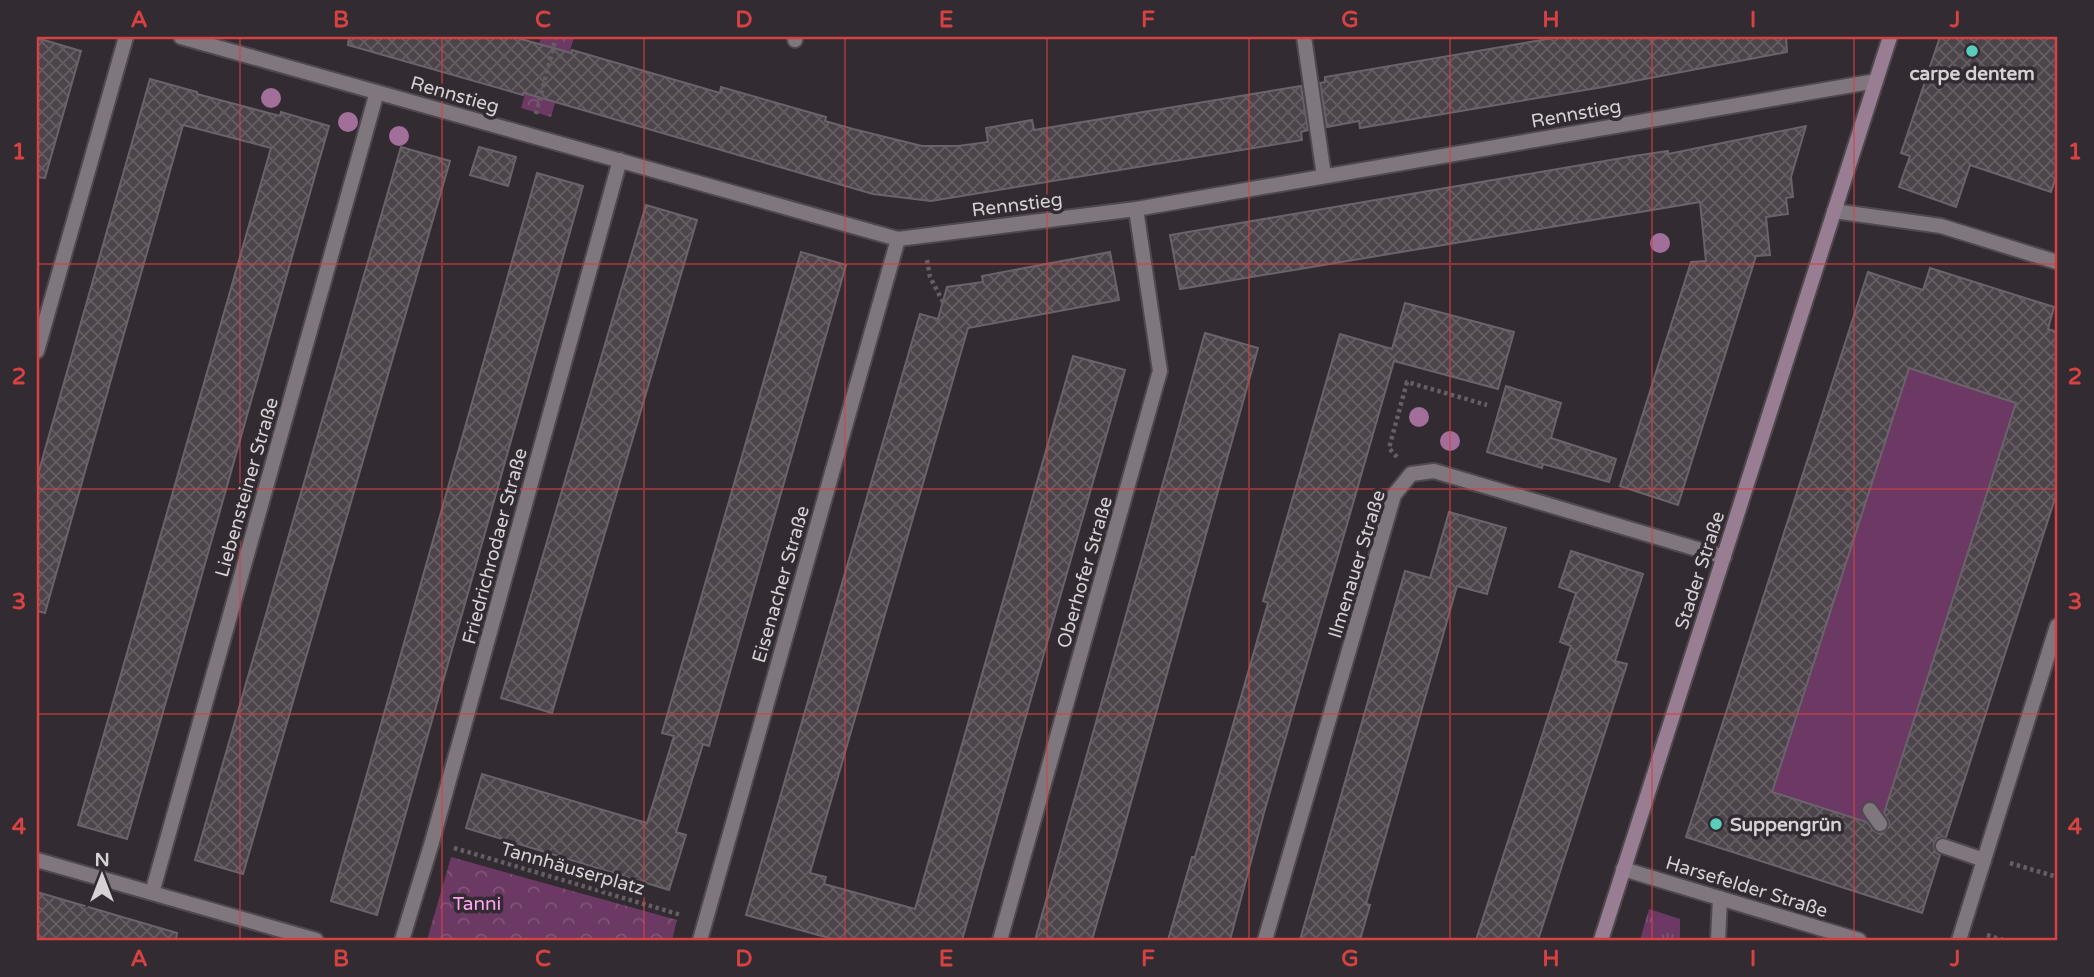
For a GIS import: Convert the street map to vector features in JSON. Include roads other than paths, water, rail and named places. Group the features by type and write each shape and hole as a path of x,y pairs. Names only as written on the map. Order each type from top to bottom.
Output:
{"street":[{"path":"37,351 126,37"},
{"name":"Rennstieg","path":"181,37 898,239 1136,209 1876,81"},
{"path":"1304,37 1324,176"},
{"name":"Stader Straße","path":"1601,940 1890,37"},
{"name":"Liebensteiner Straße","path":"152,893 377,92"},
{"name":"Friedrichrodaer Straße","path":"401,940 432,842 620,160"},
{"name":"Oberhofer Straße","path":"1000,940 1160,371 1136,209"},
{"path":"1834,211 1941,226 2057,262"},
{"name":"Eisenacher Straße","path":"700,940 898,239"},
{"name":"Ilmenauer Straße","path":"1265,940 1394,495 1411,474 1434,471 1724,557"},
{"path":"1959,940 2057,626"},
{"path":"1870,810 1880,824"},
{"path":"1943,846 1985,858"},
{"path":"37,860 316,940"},
{"name":"Harsefelder Straße","path":"1623,869 1859,940"},
{"path":"1718,940 1720,898"}],"place":[{"name":"carpe dentem","path":"1972,51"},
{"name":"Suppengrün","path":"1716,824"}],"park label":[{"name":"Tanni","path":"477,903"}]}
